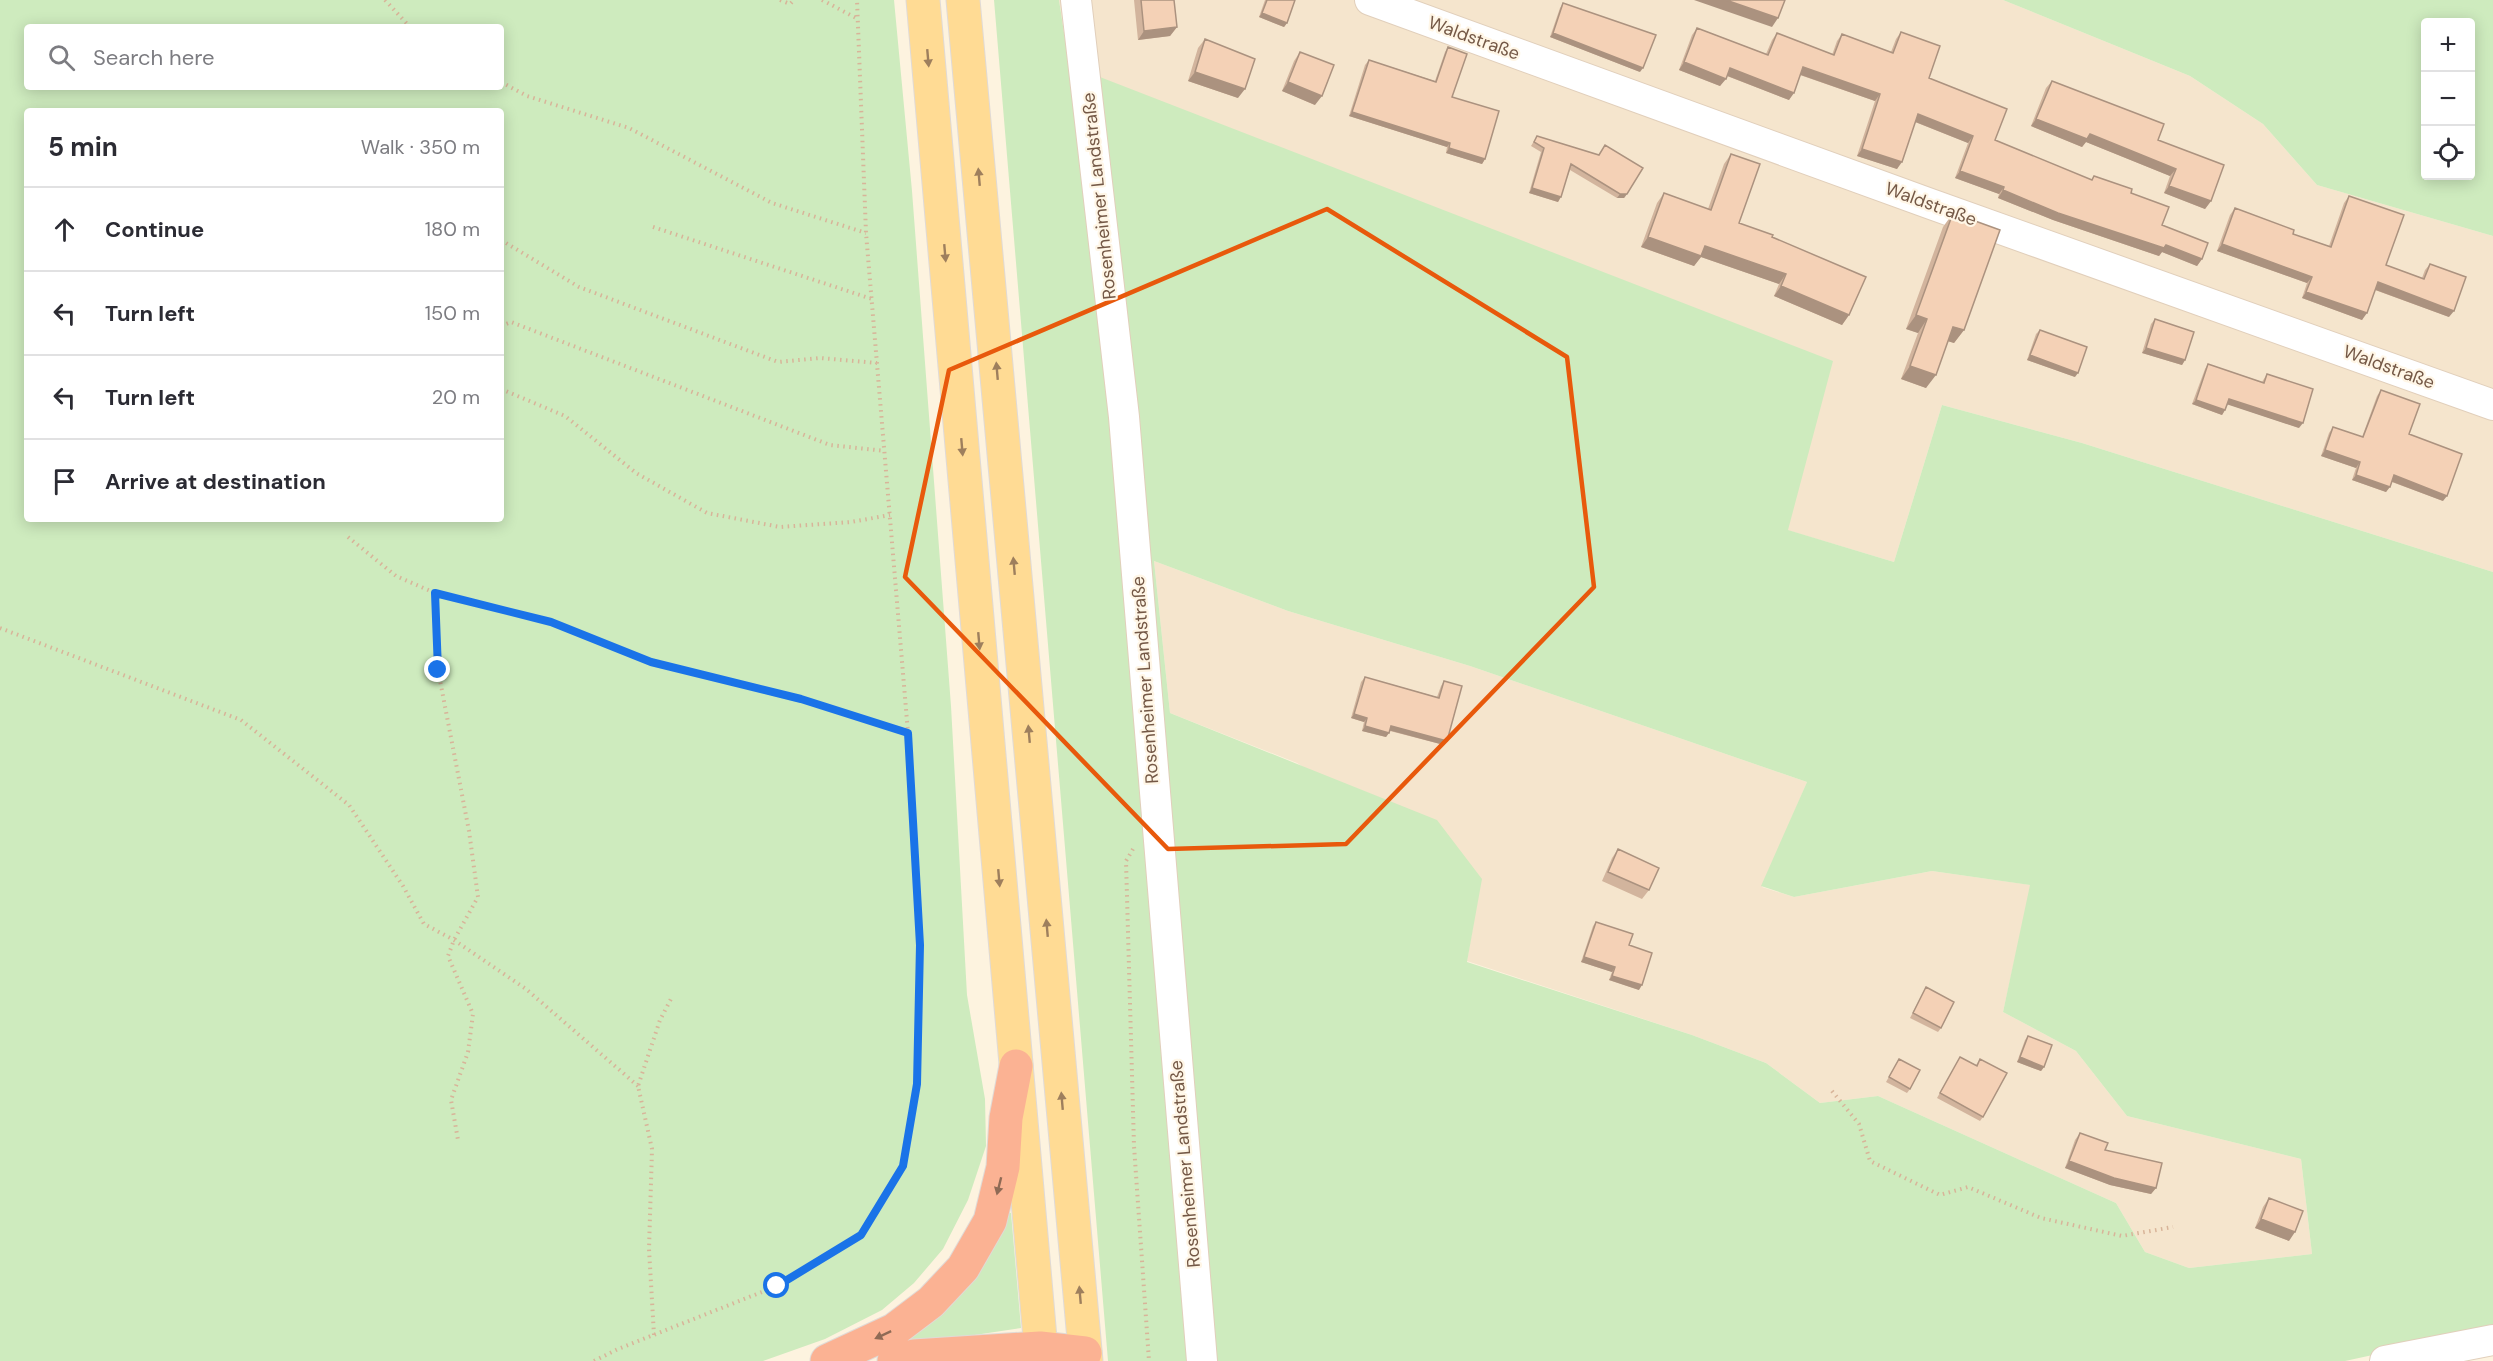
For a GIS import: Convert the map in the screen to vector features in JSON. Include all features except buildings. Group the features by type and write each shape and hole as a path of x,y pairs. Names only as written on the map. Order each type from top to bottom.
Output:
{"highway":[{"path":"827,1361 894,1330 931,1302 963,1268 990,1221 1004,1167 1005,1118 1016,1066"},
{"path":"894,1361 914,1356 1064,1357"}],"main road":[{"path":"923,0 1016,1066 1064,1357"},
{"path":"963,0 1064,1357"}],"street":[{"name":"Rosenheimer Landstraße","path":"1076,0 1124,417 1202,1361"},
{"name":"Waldstraße","path":"1370,0 2493,405"},
{"path":"2385,1361 2493,1340"}],"path":[{"path":"385,0 407,24"},
{"path":"780,0 790,4 794,0"},
{"path":"822,0 858,19"},
{"path":"594,1361 777,1286 861,1235 903,1166 917,1084 920,945 908,733 866,233 857,0"},
{"path":"504,84 527,96 629,128 772,202 866,233"},
{"path":"653,227 872,299"},
{"path":"504,242 579,287 778,362 820,358 878,363"},
{"path":"504,325 511,322 830,446 885,451"},
{"path":"504,390 565,416 636,473 707,513 780,527 851,522 890,515"},
{"path":"348,537 396,576 435,593 551,622 651,662 801,699 908,733"},
{"path":"435,593 438,670 470,831 478,897 454,940 448,956 473,1014 468,1052 451,1100 458,1140"},
{"path":"0,628 241,720 349,805 403,886 424,924 454,940 526,989 638,1086"},
{"path":"1149,1361 1134,1146 1126,861 1155,814"},
{"path":"654,1335 649,1249 651,1149 638,1086 660,1020 672,997"},
{"path":"1832,1091 1859,1124 1870,1161 1940,1195 1968,1187 2041,1218 2122,1236 2173,1227"}],"highlighted area":[{"path":"1327,209 1567,357 1594,587 1346,844 1168,849 905,577 949,370"}],"shaded area":[{"path":"1059,0 2003,0 2190,76 2263,124 2317,185 2493,236 2493,572 2082,443 1942,405 1894,562 1787,530 1069,65"},
{"path":"1154,561 1288,611 1470,666 1807,782 1762,887 1794,897 1932,871 2031,885 2003,1012 2076,1051 2127,1116 2301,1159 2312,1254 2189,1268 2145,1252 2116,1203 1878,1096 1820,1103 1766,1063 1692,1035 1467,961 1481,879 1297,763 1170,713"}],"green space":[{"path":"0,0 894,0 912,191 951,706 967,995 985,1099 986,1146 968,1200 943,1249 914,1283 882,1310 825,1339 763,1361 0,1361"},
{"path":"994,0 1059,0 1069,65 1833,361 1788,530 1894,562 1942,405 2082,443 2493,572 2493,1329 2345,1361 1108,1361","holes":["1154,561 1288,611 1470,666 1807,782 1761,886 1794,897 1932,871 2030,885 2003,1012 2076,1051 2127,1116 2301,1159 2312,1254 2189,1268 2145,1252 2116,1203 1878,1096 1820,1103 1766,1063 1692,1035 1467,962 1482,879 1437,820 1170,713"]},
{"path":"2003,0 2493,0 2493,236 2317,185 2263,124 2190,76"},
{"path":"1005,1211 1011,1213 1021,1328 908,1345 904,1340"}],"route":[{"path":"438,670 435,593 551,622 651,662 801,699 908,733 920,945 917,1084 903,1166 861,1235 777,1286"}]}
